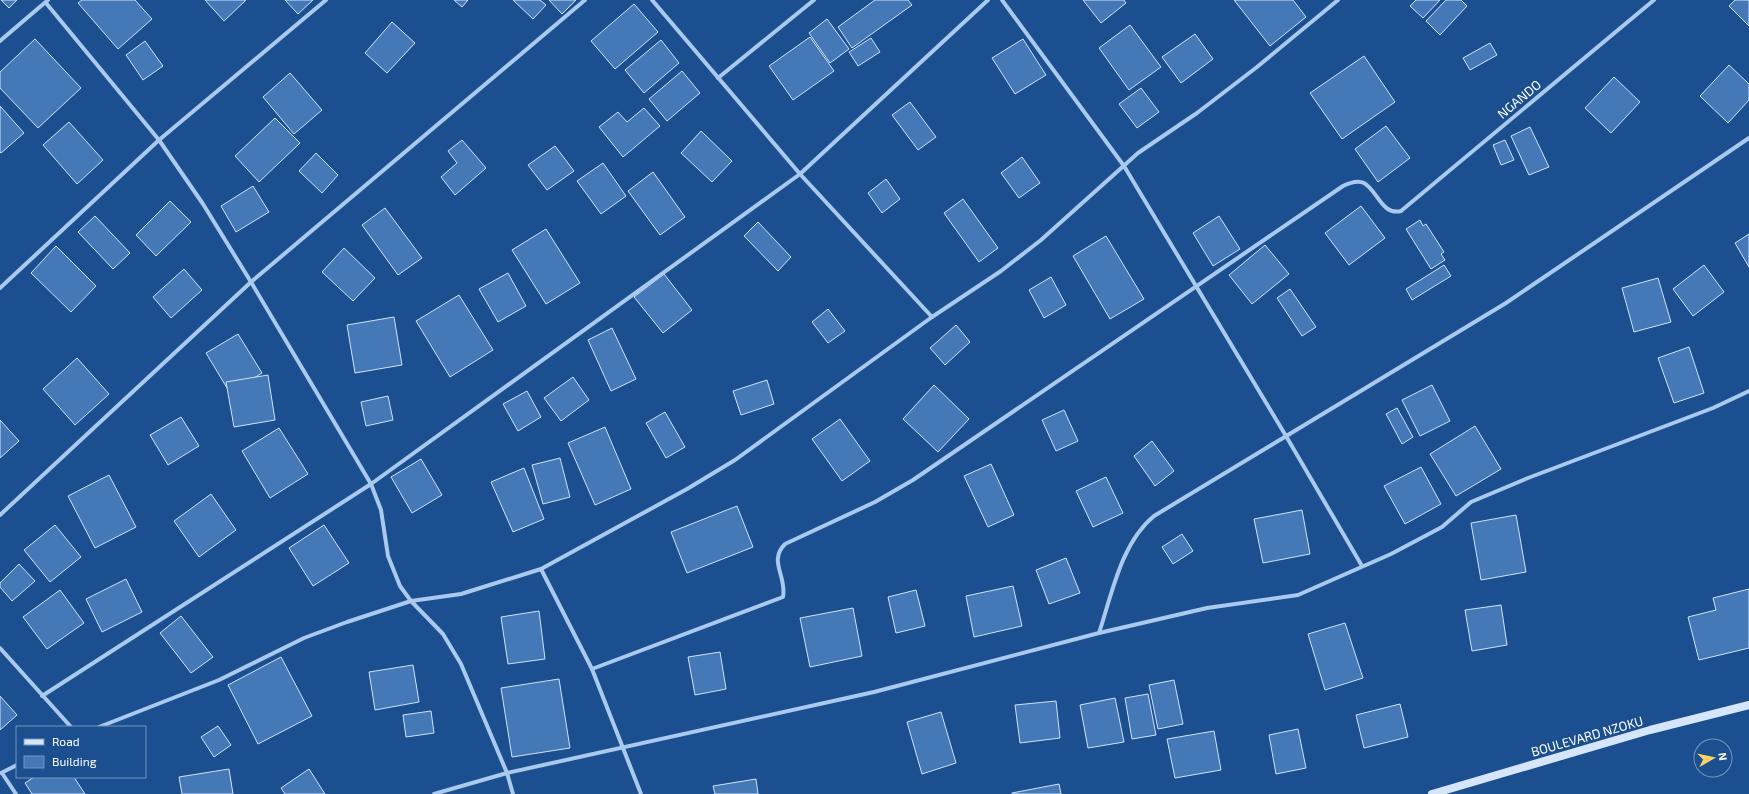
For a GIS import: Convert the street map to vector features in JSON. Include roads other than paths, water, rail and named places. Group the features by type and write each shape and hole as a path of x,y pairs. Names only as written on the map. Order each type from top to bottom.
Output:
{"street":[{"path":"0,288 159,140 326,0"},
{"path":"0,515 251,282 585,0"},
{"path":"652,0 800,174 932,318"},
{"path":"718,78 814,0"},
{"path":"42,696 371,484 800,174 988,0"},
{"path":"1002,0 1124,166 1362,566"},
{"path":"102,726 219,680 304,638 411,601 461,594 541,569 688,489 735,460 932,318 1002,272 1041,240 1138,153 1196,113 1257,67 1338,0"},
{"name":"NGANDO","path":"1196,286 1343,186 1354,182 1364,183 1389,211 1400,211 1654,0"},
{"path":"0,41 47,1 159,140 202,204 251,282 371,484 381,510 388,556 393,572 400,586 411,601 443,634 461,664 508,773 514,794"},
{"path":"1099,633 1126,551 1143,525 1154,516 1506,303 1749,138"},
{"path":"592,669 783,596 784,588 777,559 778,550 785,544 875,502 913,480 1196,286"},
{"path":"434,794 508,773 874,692 1099,633 1207,608 1298,595 1391,554 1442,527 1471,502 1528,478 1713,408 1749,391"},
{"path":"541,569 592,669 640,794"},
{"path":"0,648 70,726"},
{"name":"BOULEVARD NZOKU","path":"1432,794 1650,730 1749,705"},
{"path":"16,766 1,773 16,794"}]}
